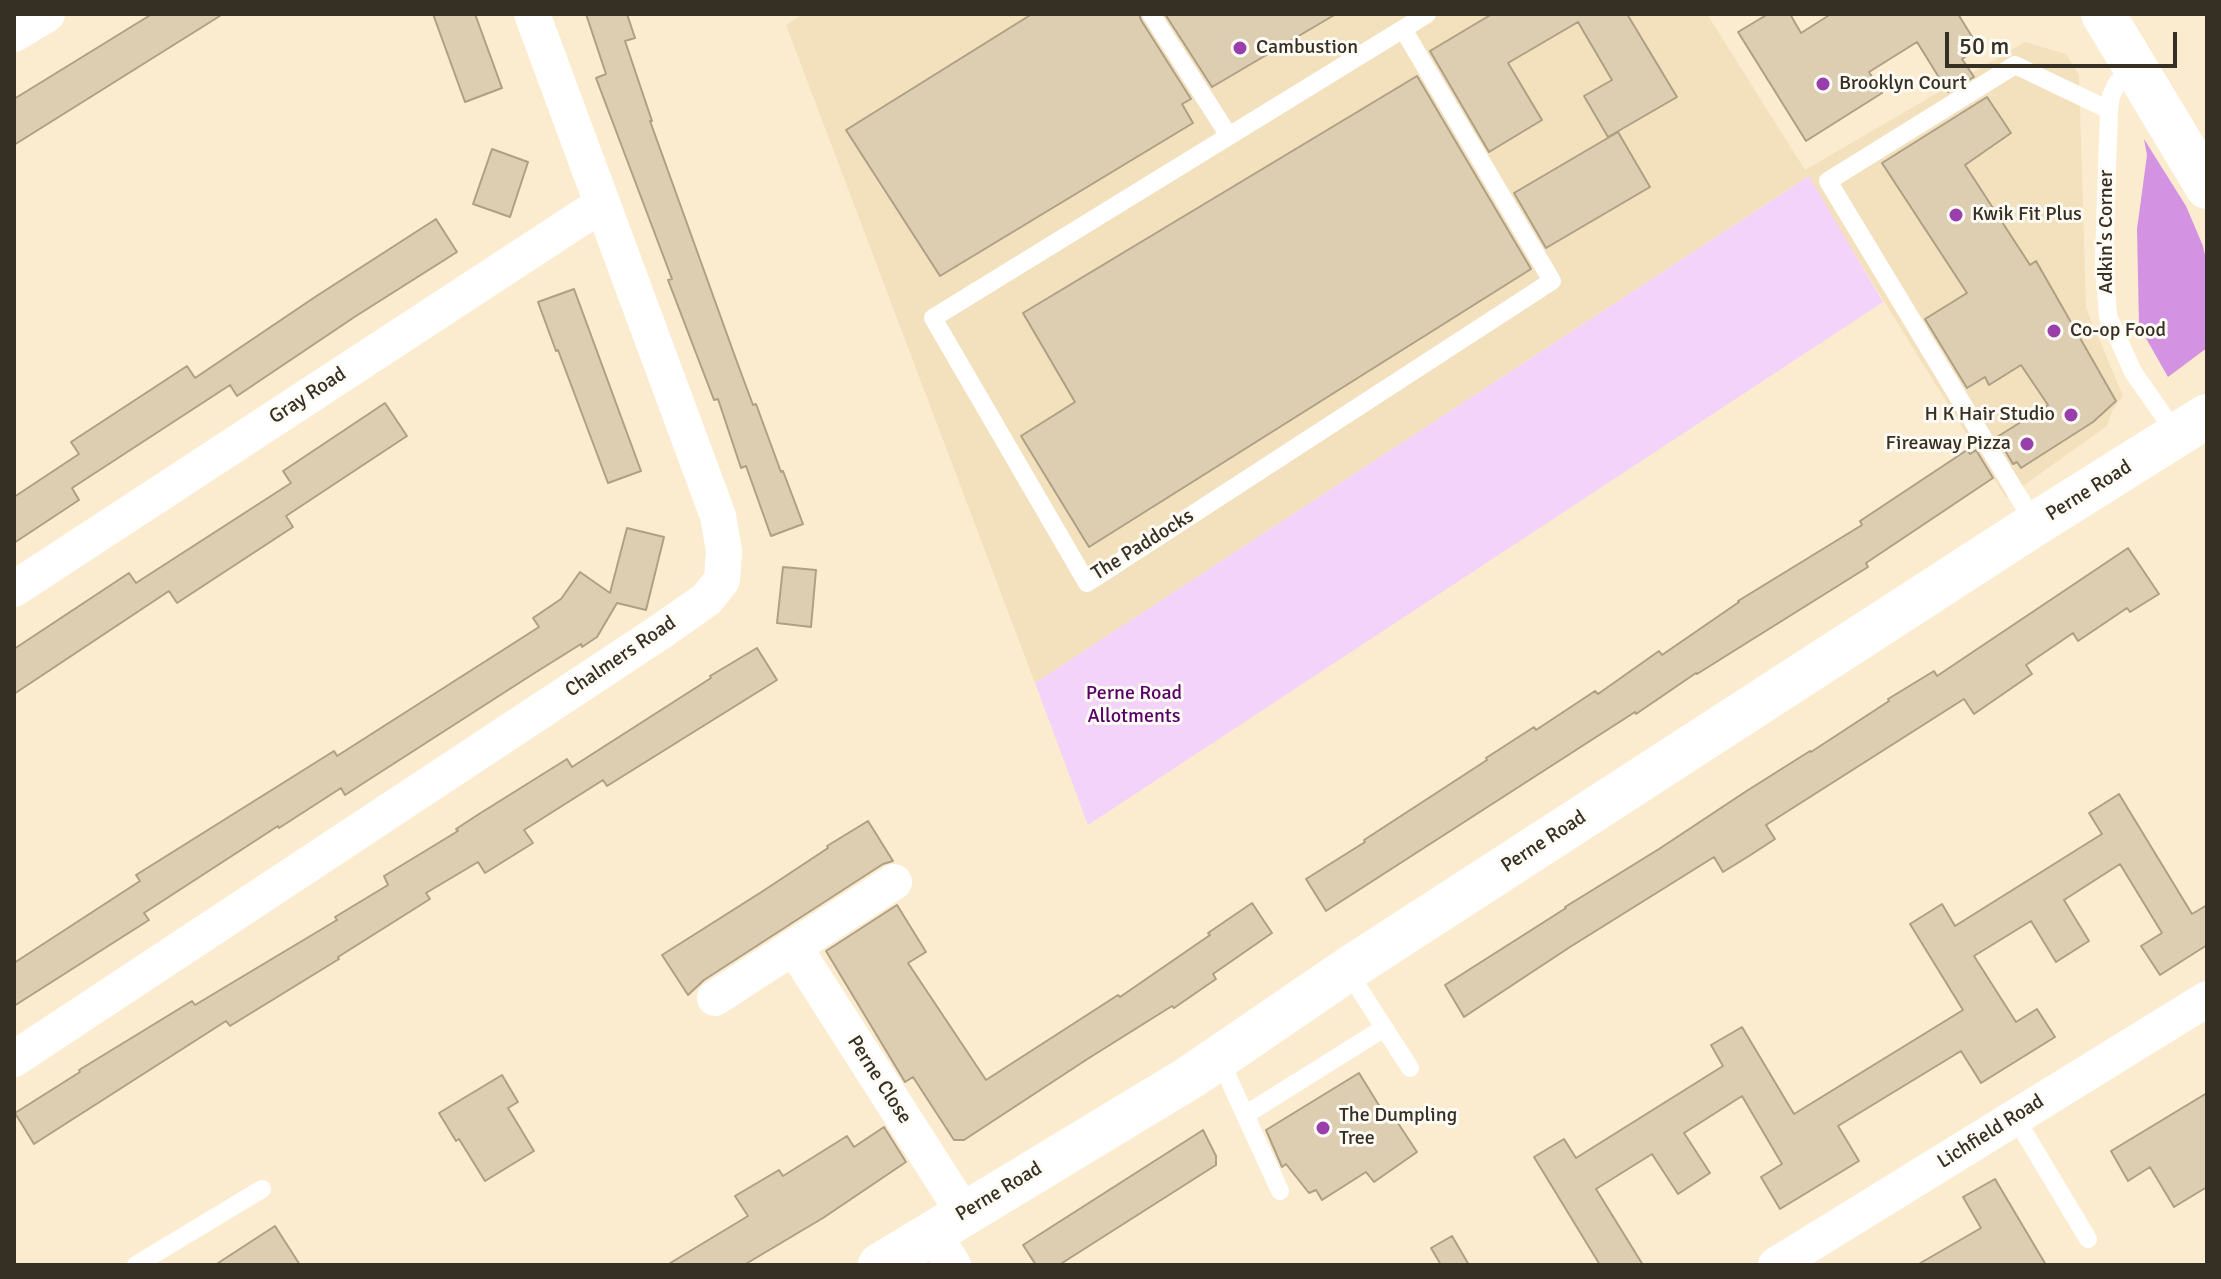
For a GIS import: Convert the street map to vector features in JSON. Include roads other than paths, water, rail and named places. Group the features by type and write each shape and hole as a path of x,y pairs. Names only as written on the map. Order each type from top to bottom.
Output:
{"main road":[{"path":"2103,14 2207,187"},
{"name":"Perne Road","path":"880,1265 949,1237 1347,970 2035,524 2192,426"}],"street":[{"path":"14,34 47,14"},
{"name":"Chalmers Road","path":"14,1059 660,632 707,599 722,580 724,551 718,516 532,14"},
{"name":"Gray Road","path":"14,589 602,204"},
{"path":"715,998 894,882"},
{"name":"Perne Close","path":"794,947 949,1237"},
{"name":"Lichfield Road","path":"1776,1265 2207,999"}],"lane":[{"path":"1151,14 1229,136"},
{"name":"The Paddocks","path":"1403,29 1552,281 1087,583 933,318 1427,14"},
{"path":"2035,524 1828,181 2015,65 2109,110"},
{"name":"Adkin's Corner","path":"2135,68 2117,83 2109,110 2104,260 2108,316 2133,372 2192,426"},
{"path":"1347,970 1410,1068"},
{"path":"1245,1115 1384,1028"},
{"path":"1219,1058 1280,1191"},
{"path":"2015,1117 2088,1239"},
{"path":"136,1265 262,1189"}],"place":[{"name":"Cambustion","path":"1240,48"},
{"name":"Brooklyn Court","path":"1823,84"},
{"name":"Kwik Fit Plus","path":"1956,215"},
{"name":"Co-op Food","path":"2054,331"},
{"name":"H K Hair Studio","path":"2071,415"},
{"name":"Fireaway Pizza","path":"2027,444"},
{"name":"The Dumpling Tree","path":"1323,1128"}],"park label":[{"name":"Perne Road Allotments","path":"1134,706"}]}
